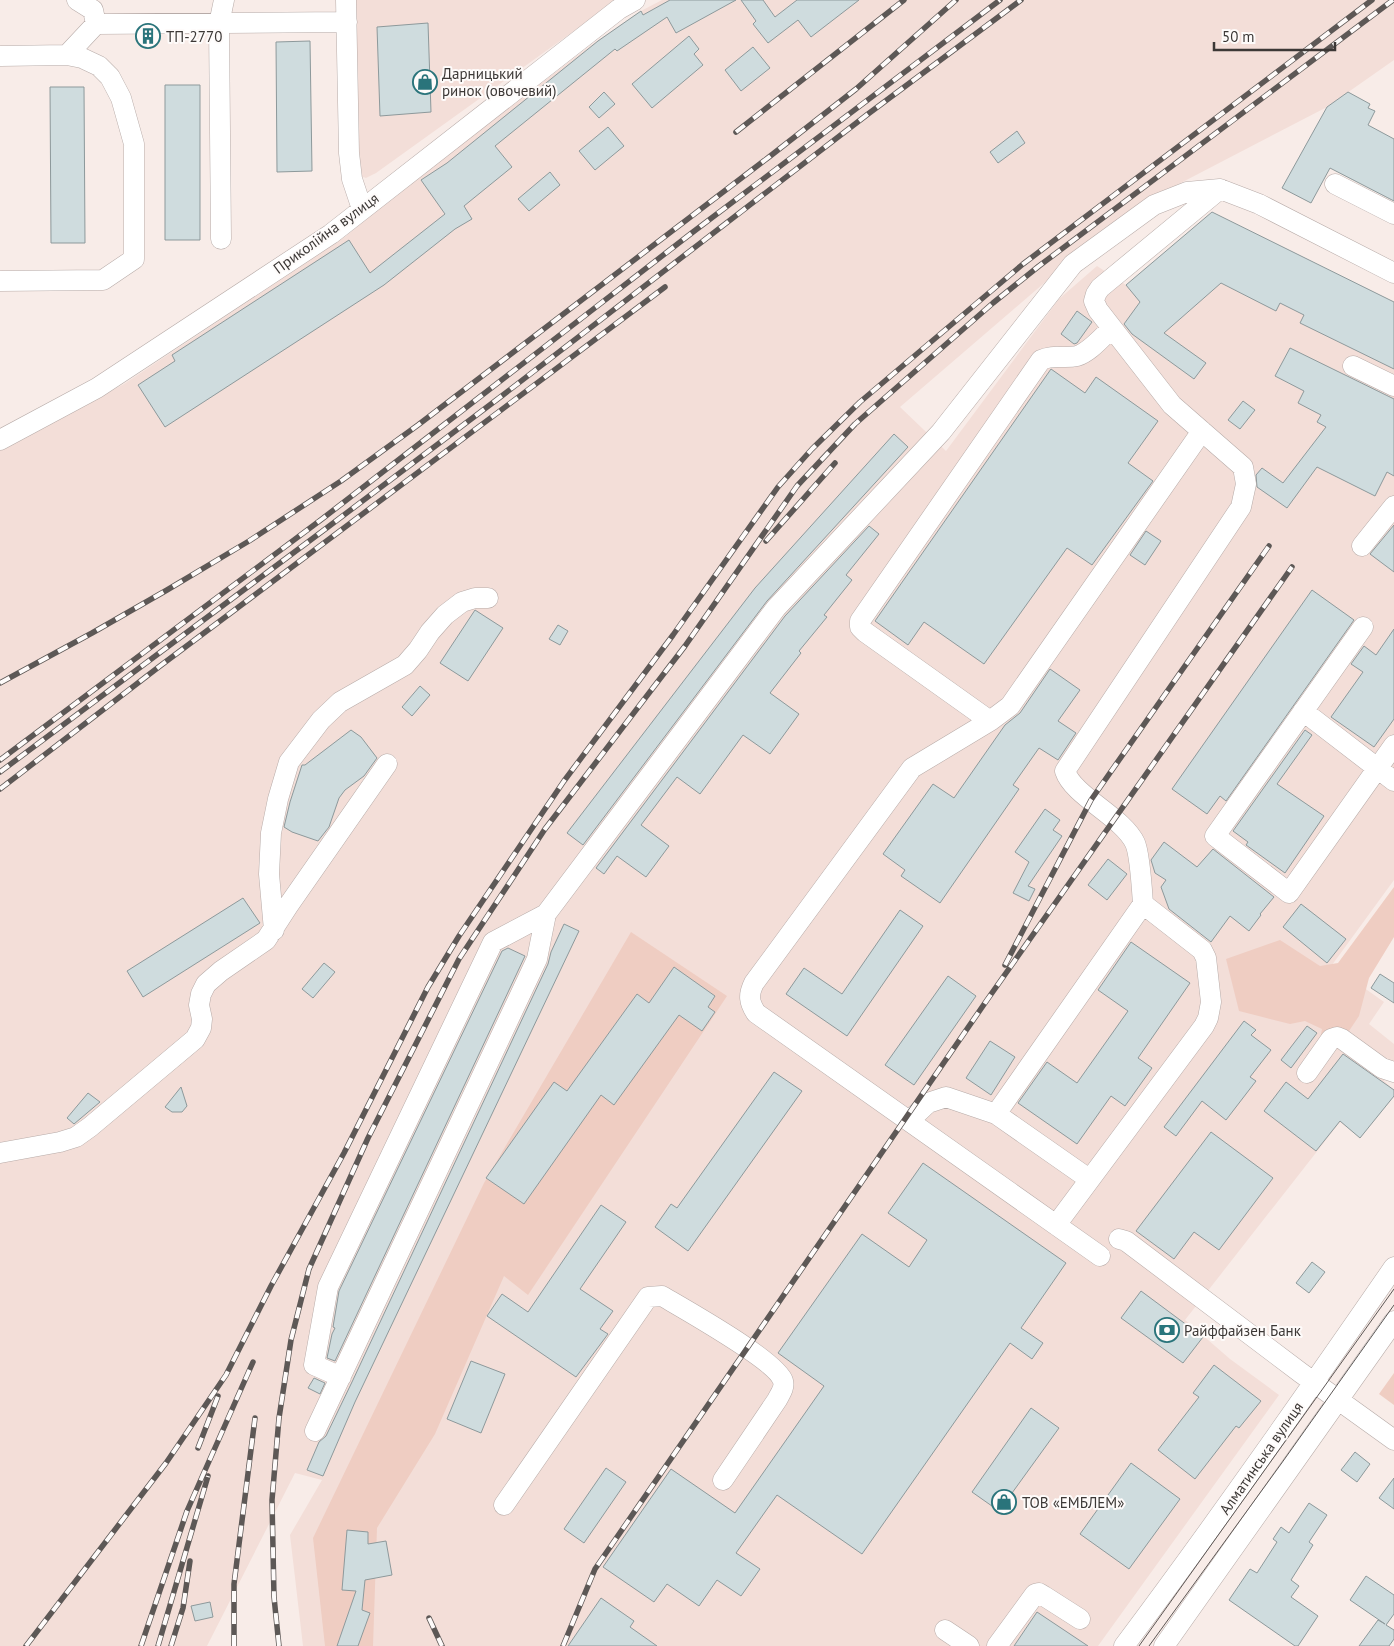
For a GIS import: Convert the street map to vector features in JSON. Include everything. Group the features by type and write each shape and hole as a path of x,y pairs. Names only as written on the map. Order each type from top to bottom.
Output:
{"street":[{"path":"77,0 93,10 96,24"},
{"path":"221,239 219,24 224,0"},
{"path":"346,0 349,153 352,179 362,209"},
{"name":"Приколійна вулиця","path":"0,440 96,388 331,234 619,9 635,0"},
{"path":"66,55 96,24 347,22"},
{"path":"0,56 66,55 82,58 98,66 110,77 120,98 134,144 134,259 103,280 0,282"},
{"path":"1335,184 1394,214"},
{"path":"315,1431 536,959 546,914 776,608 941,432 1073,264 1154,205 1187,192 1220,190 1259,204 1394,273"},
{"path":"996,1114 1144,904 1136,844 1124,829 1071,782 1066,771 1241,507 1246,484 1243,467 1172,405 1098,310 1094,301 1100,288 1220,190"},
{"path":"990,721 865,632 860,627 860,621 1041,360 1047,357 1076,356 1083,353 1112,328"},
{"path":"1353,366 1394,386"},
{"path":"1100,1256 756,1014 750,1004 750,992 754,983 912,768 990,721 1010,706 1202,431"},
{"path":"1362,546 1394,506"},
{"path":"274,930 269,874 271,833 278,799 289,762 321,720 340,702 405,665 430,632 462,602 474,598 488,598"},
{"path":"1362,627 1216,836 1289,894 1394,745"},
{"path":"1303,711 1394,781"},
{"path":"0,1153 60,1142 76,1137 195,1038 201,1028 202,1019 199,1005 201,994 206,984 221,971 266,940 388,764"},
{"path":"1056,1225 1204,1026 1210,1011 1208,966 1202,950 1144,904"},
{"path":"340,1377 314,1365 328,1287 493,942 546,914"},
{"path":"1307,1073 1331,1039 1336,1037 1342,1039 1382,1068 1394,1072"},
{"path":"909,1121 928,1103 946,1098 996,1114 1090,1179"},
{"path":"1119,1238 1126,1241 1394,1440"},
{"name":"Алматинська вулиця","path":"1124,1646 1174,1579 1394,1267"},
{"path":"504,1505 648,1298 662,1296 748,1348 775,1370 783,1380 783,1389 777,1400 723,1480"},
{"name":"Алматинська вулиця","path":"1164,1646 1394,1321"},
{"path":"997,1646 1035,1594 1039,1593 1080,1619"},
{"path":"945,1630 969,1646"}],"shaded area":[{"name":"Дарницький ринок (овочевий)","path":"346,0 617,0 376,173 366,178 355,174"},
{"path":"662,0 1394,0 1394,60 1327,107 1148,200 1114,223 900,407 946,451 1059,299 1097,266 1126,285 1212,212 1394,302 1394,880 1332,965 1384,1002 1369,1024 1394,1044 1394,1067 1384,1081 1394,1090 1394,1096 1360,1138 1340,1122 1185,1320 1230,1359 1279,1395 1098,1646 303,1646 290,1535 322,1480 295,1473 207,1646 0,1646 0,450 124,384 346,236 406,186 594,43 641,11"},
{"path":"1394,887 1394,937 1369,978 1359,1016 1337,1049 1319,1045 1322,1029 1305,1021 1290,1024 1239,1011 1226,959 1280,940 1320,966 1338,963"},
{"path":"631,932 727,996 528,1295 504,1276 435,1434 377,1528 373,1646 325,1646 313,1538 484,1183"},
{"path":"1394,1373 1394,1405 1379,1394"}],"building":[{"path":"670,0 736,0 676,33 667,17 617,51 615,49 495,146 512,167 464,206 472,219 455,229 384,285 165,427 138,385 175,361 172,355 349,240 370,273 445,214 421,180 447,163 598,41 641,11 643,15"},
{"path":"741,0 763,0 775,17 797,0 859,0 811,37 798,20 768,43 753,24 756,21"},
{"path":"428,23 431,112 380,116 377,27"},
{"path":"156,35 156,44 140,44 140,36"},
{"path":"689,36 699,49 694,54 703,65 652,108 632,84"},
{"path":"310,41 312,171 277,172 276,42"},
{"path":"753,47 770,68 741,91 725,70"},
{"path":"165,85 200,85 200,240 165,240"},
{"path":"50,87 84,87 85,243 51,243"},
{"path":"604,92 615,104 599,118 589,107"},
{"path":"1348,92 1370,104 1368,108 1375,111 1368,125 1394,139 1394,201 1330,168 1311,203 1282,188 1327,107"},
{"path":"608,127 624,146 595,170 579,151"},
{"path":"1017,131 1025,143 998,163 990,152"},
{"path":"550,172 560,185 529,211 518,199"},
{"path":"1212,212 1394,302 1394,369 1300,323 1304,315 1280,303 1276,311 1221,283 1164,333 1206,363 1194,379 1132,334 1124,324 1140,302 1126,285"},
{"path":"1077,311 1092,322 1077,343 1074,344 1061,334"},
{"path":"1290,348 1394,399 1394,476 1387,472 1375,496 1317,467 1287,508 1257,487 1256,475 1262,468 1283,483 1326,427 1317,422 1321,415 1298,403 1304,391 1275,376"},
{"path":"1051,369 1085,393 1096,377 1158,421 1128,463 1153,481 1092,565 1067,548 984,664 924,622 908,645 875,621"},
{"path":"1243,401 1255,410 1240,429 1228,420"},
{"path":"894,434 908,447 767,601 583,845 567,833 755,588"},
{"path":"1394,525 1394,572 1370,554"},
{"path":"869,526 879,534 846,575 852,580 824,615 827,617 799,651 801,653 770,693 799,714 770,754 743,735 700,794 677,777 641,825 669,846 646,877 617,856 604,874 596,868 785,616"},
{"path":"1146,531 1161,541 1145,565 1130,555"},
{"path":"1312,590 1354,620 1226,801 1220,796 1207,814 1172,789"},
{"path":"475,610 503,628 468,681 440,663"},
{"path":"558,625 568,631 560,645 549,639"},
{"path":"1394,629 1394,719 1374,747 1331,717 1363,672 1351,664 1364,646 1376,655"},
{"path":"1050,669 1080,690 1058,721 1076,733 1058,760 1039,748 1013,785 1019,789 940,903 901,876 905,870 883,854 933,784 954,798 1005,725 1020,713"},
{"path":"420,686 430,695 412,716 402,707"},
{"path":"351,730 361,737 377,758 364,776 345,790 339,798 329,827 318,841 292,832 284,827 302,765 305,765"},
{"path":"1305,730 1312,735 1277,784 1324,816 1285,873 1246,845 1248,842 1233,831"},
{"path":"1045,809 1060,820 1053,830 1062,836 1028,886 1035,889 1029,901 1013,893 1029,862 1015,852"},
{"path":"1164,842 1197,867 1213,849 1274,897 1249,931 1230,916 1211,942 1169,909 1161,887 1166,880 1155,873 1151,860"},
{"path":"1108,859 1127,874 1107,900 1088,885"},
{"path":"243,898 260,923 143,997 127,971"},
{"path":"1301,904 1346,939 1327,963 1283,927"},
{"path":"900,910 923,926 847,1036 786,994 804,968 842,994"},
{"path":"564,924 579,931 355,1402 323,1476 307,1470 319,1442 326,1436 352,1382 548,964 551,952"},
{"path":"1131,942 1190,983 1138,1058 1152,1068 1125,1106 1111,1096 1077,1144 1018,1103 1047,1062 1077,1083 1128,1011 1098,990"},
{"path":"508,948 525,956 335,1361 327,1358 335,1328 333,1327 339,1291 502,951"},
{"path":"324,963 335,972 313,998 302,989"},
{"path":"674,967 715,996 708,1007 715,1012 702,1031 679,1015 614,1105 601,1095 524,1204 486,1178 554,1082 567,1091 637,994 649,1003"},
{"path":"1380,974 1394,983 1394,1003 1371,988"},
{"path":"948,976 976,996 914,1085 885,1065"},
{"path":"1244,1021 1256,1030 1251,1035 1271,1050 1250,1077 1256,1081 1226,1120 1202,1101 1176,1136 1164,1127"},
{"path":"1307,1026 1317,1033 1291,1068 1281,1060"},
{"path":"990,1041 1015,1057 991,1095 966,1078"},
{"path":"1343,1054 1394,1090 1394,1096 1360,1138 1340,1121 1316,1151 1264,1111 1286,1082 1308,1099"},
{"path":"774,1072 802,1091 688,1251 655,1227 671,1204 677,1208"},
{"path":"181,1087 187,1106 182,1112 172,1112 165,1107"},
{"path":"88,1093 100,1102 74,1124 67,1118"},
{"path":"1211,1132 1273,1178 1219,1250 1194,1232 1174,1259 1136,1231"},
{"path":"923,1163 1066,1263 1021,1328 1043,1343 1032,1359 1010,1343 862,1554 777,1495 736,1553 760,1569 741,1596 717,1580 699,1606 667,1584 654,1602 603,1567 671,1469 735,1513 824,1386 778,1353 862,1234 909,1267 927,1240 888,1213"},
{"path":"601,1205 626,1222 580,1289 613,1311 600,1329 608,1334 576,1377 487,1316 502,1294 528,1312"},
{"path":"1312,1262 1325,1272 1309,1293 1296,1283"},
{"path":"1141,1291 1203,1337 1183,1363 1121,1318"},
{"path":"471,1361 505,1374 481,1433 447,1419"},
{"path":"1214,1365 1261,1401 1239,1428 1236,1426 1195,1479 1158,1450 1199,1397 1193,1393"},
{"path":"314,1378 325,1383 320,1394 308,1388"},
{"path":"1031,1408 1059,1428 999,1511 972,1492"},
{"path":"1355,1452 1370,1464 1357,1482 1341,1470"},
{"path":"1131,1463 1180,1499 1129,1569 1080,1534"},
{"path":"606,1468 626,1482 584,1543 564,1529"},
{"path":"1394,1478 1394,1509 1379,1498"},
{"path":"1309,1503 1327,1515 1309,1542 1313,1545 1291,1580 1299,1586 1291,1597 1318,1616 1298,1646 1295,1646 1229,1600 1250,1569 1257,1573 1277,1542 1273,1539 1281,1527 1289,1533"},
{"path":"347,1530 368,1532 368,1544 386,1541 392,1575 365,1580 362,1610 370,1613 358,1646 337,1646 356,1591 342,1590"},
{"path":"1366,1576 1394,1595 1394,1614 1386,1625 1394,1630 1394,1639 1389,1646 1359,1646 1378,1620 1385,1624 1350,1600"},
{"path":"601,1598 634,1621 630,1627 657,1646 568,1646"},
{"path":"210,1602 213,1617 195,1621 191,1606"},
{"path":"1037,1612 1088,1646 1014,1646"}],"tram line":[{"path":"1139,1646 1394,1289"},
{"path":"1149,1646 1394,1305"}],"railway":[{"path":"736,132 904,0"},
{"path":"0,683 167,590 249,541 341,481 418,425 856,89 956,0"},
{"path":"0,760 322,519 693,232 1000,0"},
{"path":"0,772 503,395 868,114 1021,0"},
{"path":"26,1646 166,1463 226,1375 271,1286 344,1153 428,987 459,936 564,781 673,635 778,487 812,449 860,402 1023,264 1372,0"},
{"path":"279,1646 274,1597 272,1500 279,1418 291,1340 309,1269 368,1138 459,959 545,829 685,646 797,486 855,424 993,303 1039,266 1393,0"},
{"path":"0,789 160,666 665,287"},
{"path":"766,541 835,463"},
{"path":"1005,965 1091,800 1269,546"},
{"path":"563,1646 595,1569 987,1000 1292,567"},
{"path":"141,1646 187,1511 253,1362"},
{"path":"198,1448 218,1396"},
{"path":"234,1646 234,1584 255,1418"},
{"path":"158,1646 208,1476"},
{"path":"171,1646 183,1608 190,1561"},
{"path":"429,1618 442,1646"}],"place":[{"name":"ТП-2770","path":"148,36"},
{"name":"Дарницький ринок (овочевий)","path":"425,82"},
{"name":"Райффайзен Банк","path":"1167,1330"},
{"name":"ТОВ «ЕМБЛЕМ»","path":"1004,1502"}]}
